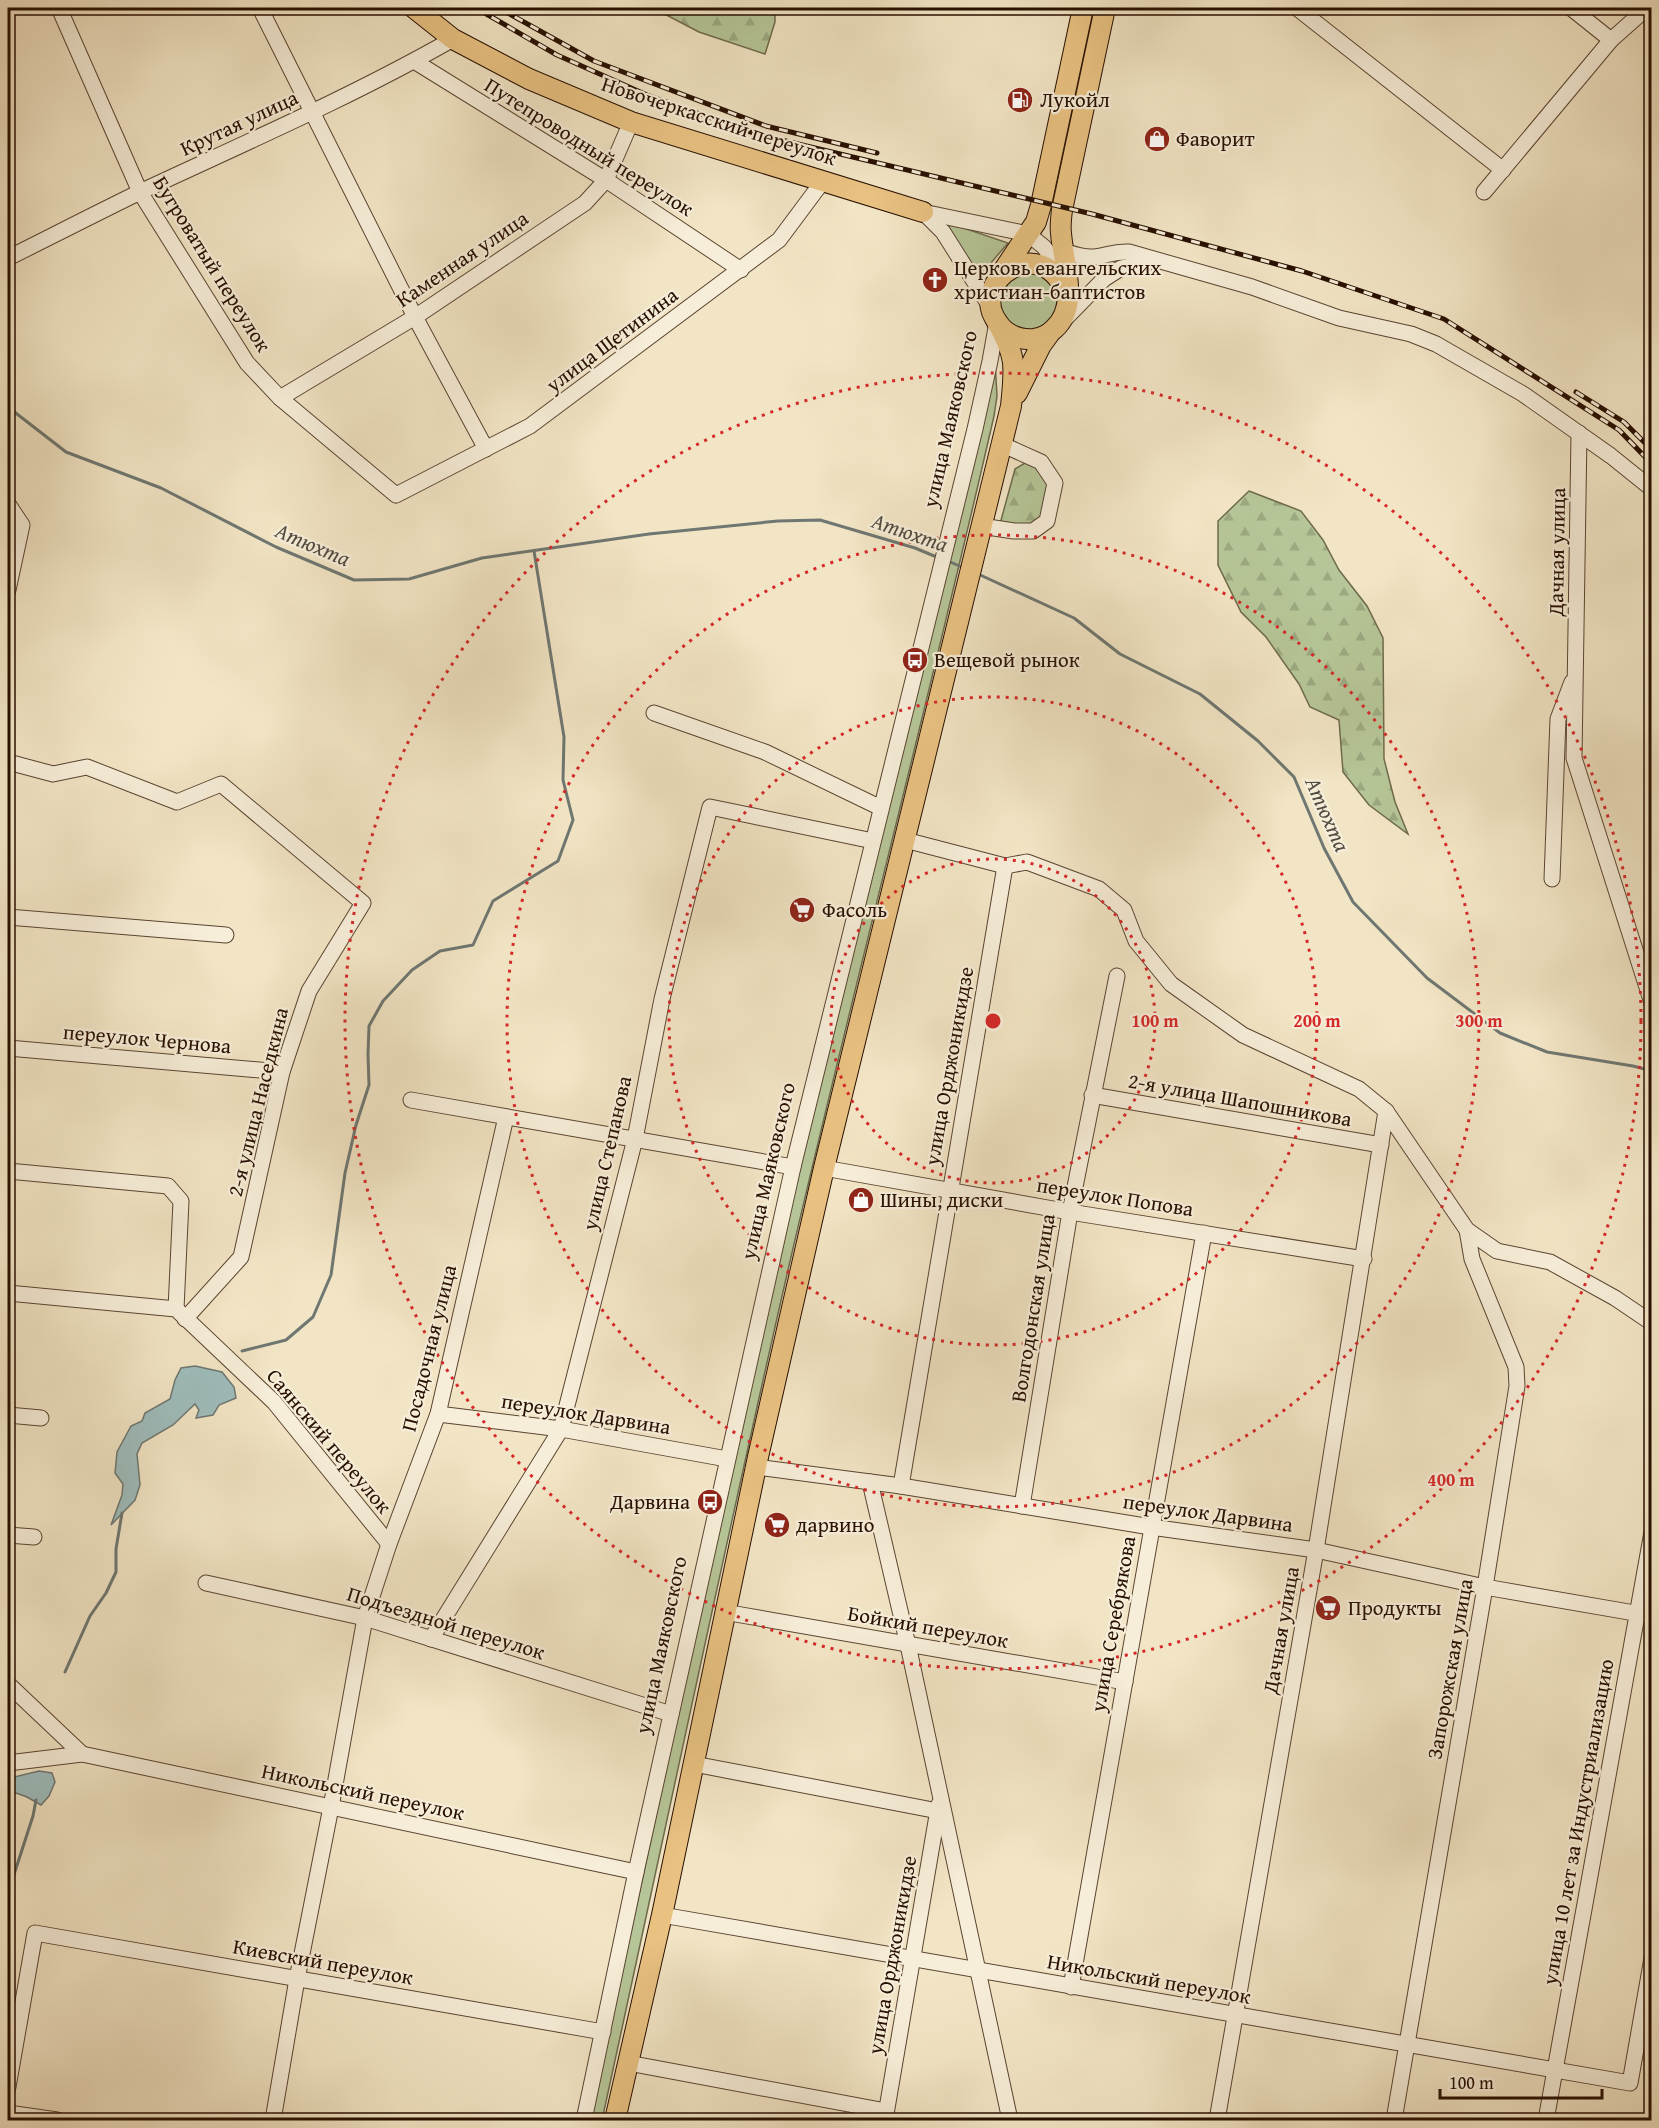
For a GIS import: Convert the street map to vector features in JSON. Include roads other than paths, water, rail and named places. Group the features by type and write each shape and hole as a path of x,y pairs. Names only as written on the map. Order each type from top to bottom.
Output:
{"main road":[{"name":"Новочеркасский переулок","path":"414,8 453,39 529,79 631,122 923,212"},
{"path":"1083,8 1036,222 998,279 992,292 994,315 1007,333 1019,338 1036,339 1054,329 1066,310 1064,288 1068,273 1060,232 1062,210 1105,8"},
{"path":"998,279 1009,268 1022,263 1038,264 1052,270 1064,288"},
{"name":"улица Маяковского","path":"615,2121 662,1915 724,1612 824,1168 1011,406 1015,370 1012,352 994,315"},
{"name":"улица Маяковского","path":"1011,406 1041,345 1054,329"}],"street":[{"name":"Бугроватый переулок","path":"59,8 140,192 247,363 280,398 396,495"},
{"path":"260,8 414,316 486,449"},
{"path":"1297,8 1503,170"},
{"path":"1571,8 1611,40"},
{"path":"1484,192 1611,40 1647,8"},
{"name":"Крутая улица","path":"8,258 140,192 312,113 453,39"},
{"name":"Путепроводный переулок","path":"414,61 606,180 741,270"},
{"name":"Каменная улица","path":"280,398 414,316 585,202 606,180 631,122"},
{"name":"улица Щетинина","path":"396,495 530,426 779,240 823,181"},
{"path":"923,212 1028,234 1044,247 1054,261 1064,288"},
{"path":"923,212 943,232 994,315"},
{"path":"1063,251 1094,258 1115,251 1129,252 1252,287 1339,318 1411,334 1436,344 1523,394 1611,456 1652,489"},
{"path":"1054,329 1104,279 1121,268 1158,260"},
{"name":"улица Маяковского","path":"584,2121 636,1872 793,1167 990,361 994,315"},
{"name":"Дачная улица","path":"1579,433 1574,758 1652,1004"},
{"path":"980,532 1033,531 1047,521 1055,483 1041,462 1001,444"},
{"path":"8,504 22,525 8,590"},
{"name":"Дачная улица","path":"1552,879 1558,719 1576,671"},
{"path":"654,713 765,752 881,808"},
{"name":"2-я улица Наседкина","path":"8,762 53,774 87,767 177,802 221,784 363,903 309,990 282,1072 241,1257 181,1314"},
{"name":"улица Степанова","path":"431,1639 561,1429 635,1138 662,999 710,807 873,841"},
{"path":"905,840 1005,866 1027,862 1099,889 1124,910 1136,941 1171,984 1243,1035 1359,1089 1386,1111 1467,1230 1497,1251 1550,1262 1615,1298 1652,1323"},
{"name":"улица Орджоникидзе","path":"901,1486 1005,866"},
{"path":"8,917 226,935"},
{"name":"Волгодонская улица","path":"1022,1506 1070,1212 1117,976"},
{"name":"переулок Чернова","path":"8,1048 282,1072"},
{"name":"2-я улица Шапошникова","path":"1092,1095 1381,1146"},
{"path":"411,1100 793,1167"},
{"name":"Дачная улица","path":"1217,2121 1316,1550 1386,1111"},
{"name":"Посадочная улица","path":"365,1618 389,1544 438,1414 506,1117"},
{"name":"переулок Попова","path":"824,1168 1070,1212 1364,1259"},
{"path":"8,1171 168,1186 181,1201 181,1314 8,1293"},
{"name":"Запорожская улица","path":"1394,2121 1517,1386 1515,1367 1472,1259 1467,1230"},
{"name":"улица Серебрякова","path":"1071,1988 1204,1233"},
{"name":"Саянский переулок","path":"181,1314 274,1402 389,1544"},
{"name":"переулок Дарвина","path":"438,1414 561,1429 727,1459"},
{"path":"8,1415 41,1418"},
{"name":"переулок Дарвина","path":"756,1467 901,1486 1151,1527 1316,1550 1485,1587 1644,1615"},
{"name":"улица Орджоникидзе","path":"870,1482 908,1645 939,1803 1010,2121"},
{"name":"улица 10 лет за Индустриализацию","path":"1546,2121 1644,1615 1652,1532"},
{"path":"8,1535 34,1537"},
{"name":"Подъездной переулок","path":"206,1583 365,1618 671,1714"},
{"name":"Бойкий переулок","path":"724,1612 1125,1682"},
{"path":"273,2121 297,1978 365,1618"},
{"path":"8,1684 82,1754"},
{"path":"8,1763 82,1754"},
{"name":"Никольский переулок","path":"82,1754 636,1872"},
{"path":"694,1764 939,1803"},
{"name":"улица Орджоникидзе","path":"886,2116 939,1803"},
{"name":"Никольский переулок","path":"662,1915 1071,1988 1630,2083 1652,1959"},
{"name":"Киевский переулок","path":"8,2087 35,1933 603,2032"},
{"path":"628,2063 886,2116"},
{"path":"8,2113 57,2121"}],"water":[{"path":"195,1366 222,1372 234,1387 236,1398 219,1405 213,1415 196,1418 199,1410 195,1404 173,1425 142,1443 137,1454 140,1485 135,1500 111,1525 122,1495 123,1484 115,1473 117,1452 131,1426 142,1421 145,1413 170,1399 181,1368"},
{"path":"39,1771 52,1773 55,1782 49,1796 41,1805 13,1792 10,1778"}],"waterway":[{"name":"Атюхта","path":"8,407 66,452 161,488 276,547 354,580 409,579 482,558 649,534 778,521 820,520 915,548 939,558"},
{"path":"242,1351 286,1340 313,1317 331,1275 345,1173 356,1125 369,1085 369,1026 383,1001 412,970 440,951 473,945 493,901 558,861 573,820 563,780 564,737 534,551"},
{"name":"Атюхта","path":"948,561 964,568"},
{"name":"Атюхта","path":"978,574 1074,618 1120,654 1200,694 1258,741 1294,777 1324,848 1353,902 1427,978 1500,1033 1547,1052 1652,1071"},
{"path":"65,1672 90,1616 106,1593 116,1572 116,1549 122,1513"},
{"path":"8,1893 36,1800"}],"railway":[{"path":"476,8 557,55 647,95 756,134 1092,214 1302,271 1444,319 1619,430 1652,464"},
{"path":"499,8 594,61 766,126 877,153"},
{"path":"1576,392 1624,422 1652,450"}],"place":[{"name":"Лукойл","path":"1020,100"},
{"name":"Фаворит","path":"1157,139"},
{"name":"Церковь евангельских христиан-баптистов","path":"935,280"},
{"name":"Вещевой рынок","path":"915,660"},
{"name":"Фасоль","path":"802,910"},
{"name":"Шины, диски","path":"861,1200"},
{"name":"Дарвина","path":"710,1502"},
{"name":"дарвино","path":"777,1525"},
{"name":"Продукты","path":"1328,1608"}]}
